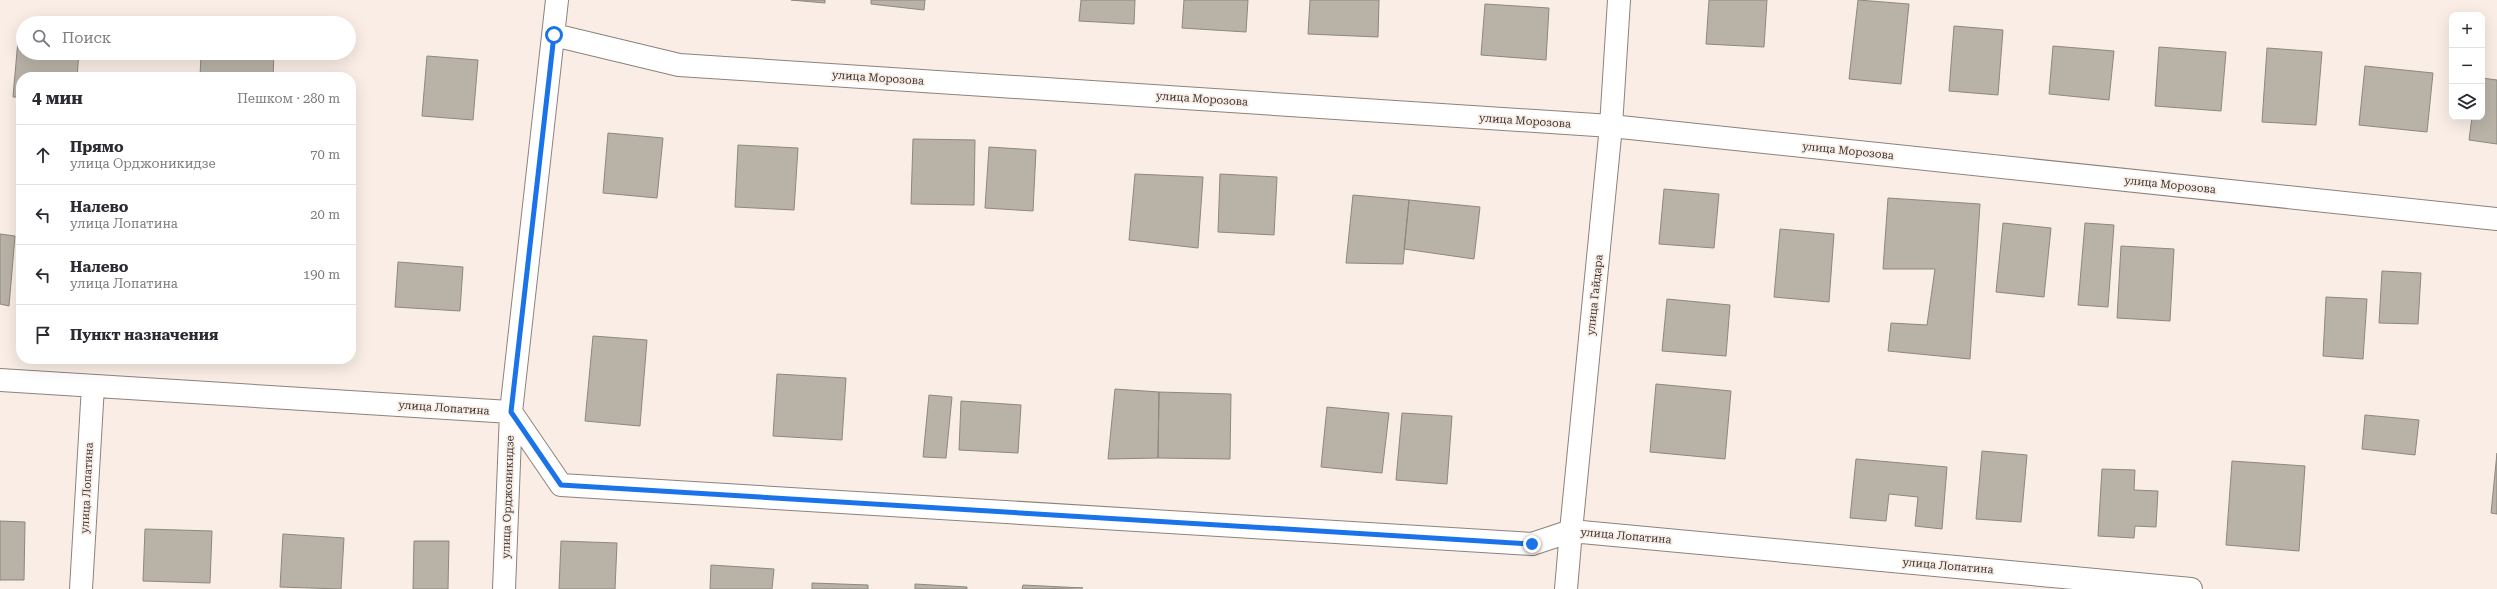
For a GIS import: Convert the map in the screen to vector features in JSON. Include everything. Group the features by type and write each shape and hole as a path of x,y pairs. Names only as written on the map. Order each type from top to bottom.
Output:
{"street":[{"name":"улица Орджоникидзе","path":"504,589 511,412 557,0"},
{"name":"улица Гайдара","path":"1566,589 1611,126 1619,0"},
{"name":"улица Морозова","path":"554,35 679,65 1611,126 2497,219"},
{"name":"улица Лопатина","path":"0,380 511,412 561,485 1532,544 1571,531 2191,589"},
{"name":"улица Лопатина","path":"81,589 93,386"}],"building":[{"path":"791,0 825,0 825,3"},
{"path":"871,0 925,0 924,10 871,4"},
{"path":"1081,0 1135,0 1134,24 1079,21"},
{"path":"1184,0 1248,0 1246,32 1182,28"},
{"path":"1310,0 1379,0 1378,37 1308,34"},
{"path":"1709,0 1767,0 1764,47 1706,44"},
{"path":"1858,0 1909,4 1901,84 1849,79"},
{"path":"1485,4 1549,8 1546,60 1481,55"},
{"path":"1954,26 2003,30 1998,95 1949,91"},
{"path":"2053,46 2114,51 2109,100 2049,94"},
{"path":"2159,47 2226,52 2221,111 2155,106"},
{"path":"2267,48 2322,52 2316,125 2262,122"},
{"path":"427,56 478,60 473,120 422,116"},
{"path":"16,60 78,60 77,72 16,72 16,97 13,97"},
{"path":"201,60 274,60 273,72 200,72"},
{"path":"2365,66 2433,73 2427,132 2359,125"},
{"path":"2485,78 2497,80 2497,144 2469,140 2472,120 2485,120"},
{"path":"608,133 663,138 657,198 603,193"},
{"path":"913,139 975,140 974,205 911,204"},
{"path":"738,145 798,148 794,210 735,207"},
{"path":"989,147 1036,150 1033,211 985,208"},
{"path":"1135,174 1203,177 1198,248 1129,240"},
{"path":"1220,174 1277,177 1274,235 1218,232"},
{"path":"1664,189 1719,194 1714,248 1659,244"},
{"path":"1353,195 1409,200 1403,264 1346,263"},
{"path":"1888,198 1980,204 1970,359 1888,351 1891,323 1927,325 1935,269 1883,269"},
{"path":"1409,200 1480,207 1474,259 1404,249"},
{"path":"2003,223 2051,228 2044,297 1996,292"},
{"path":"2085,223 2114,225 2108,307 2078,305"},
{"path":"1780,229 1834,234 1829,302 1774,297"},
{"path":"0,234 15,236 9,306 0,304"},
{"path":"2121,246 2174,249 2170,321 2117,318"},
{"path":"398,262 463,267 460,311 395,307"},
{"path":"2382,271 2421,273 2418,324 2379,323"},
{"path":"2326,297 2367,299 2363,359 2323,356"},
{"path":"1667,299 1730,305 1726,356 1662,351"},
{"path":"593,336 647,340 640,426 585,421"},
{"path":"777,374 846,378 842,440 773,436"},
{"path":"1656,384 1731,391 1725,459 1650,452"},
{"path":"1115,389 1159,392 1158,458 1108,459"},
{"path":"1159,392 1231,394 1230,459 1158,458"},
{"path":"929,395 952,397 946,458 923,457"},
{"path":"961,401 1021,405 1018,453 959,450"},
{"path":"1327,407 1389,413 1382,473 1321,467"},
{"path":"1402,413 1452,416 1447,484 1396,480"},
{"path":"2365,415 2419,420 2415,455 2362,449"},
{"path":"1982,451 2027,455 2021,522 1976,519"},
{"path":"2497,453 2497,514 2491,513"},
{"path":"1856,459 1947,467 1942,529 1915,526 1918,497 1889,494 1886,521 1850,518"},
{"path":"2232,461 2305,466 2299,551 2226,545"},
{"path":"2102,469 2135,470 2134,490 2158,491 2156,527 2135,526 2134,538 2098,536"},
{"path":"0,521 25,522 24,580 0,580"},
{"path":"145,529 212,531 210,583 143,581"},
{"path":"283,534 344,538 341,589 280,587"},
{"path":"414,541 449,541 448,589 413,589"},
{"path":"561,541 617,543 615,589 559,589"},
{"path":"711,565 774,569 772,589 710,589"},
{"path":"812,583 868,585 868,589 812,589"},
{"path":"915,584 967,587 967,589 915,589"},
{"path":"1023,585 1083,588 1022,589"}],"route":[{"path":"554,35 511,412 561,485 1532,544"}]}
